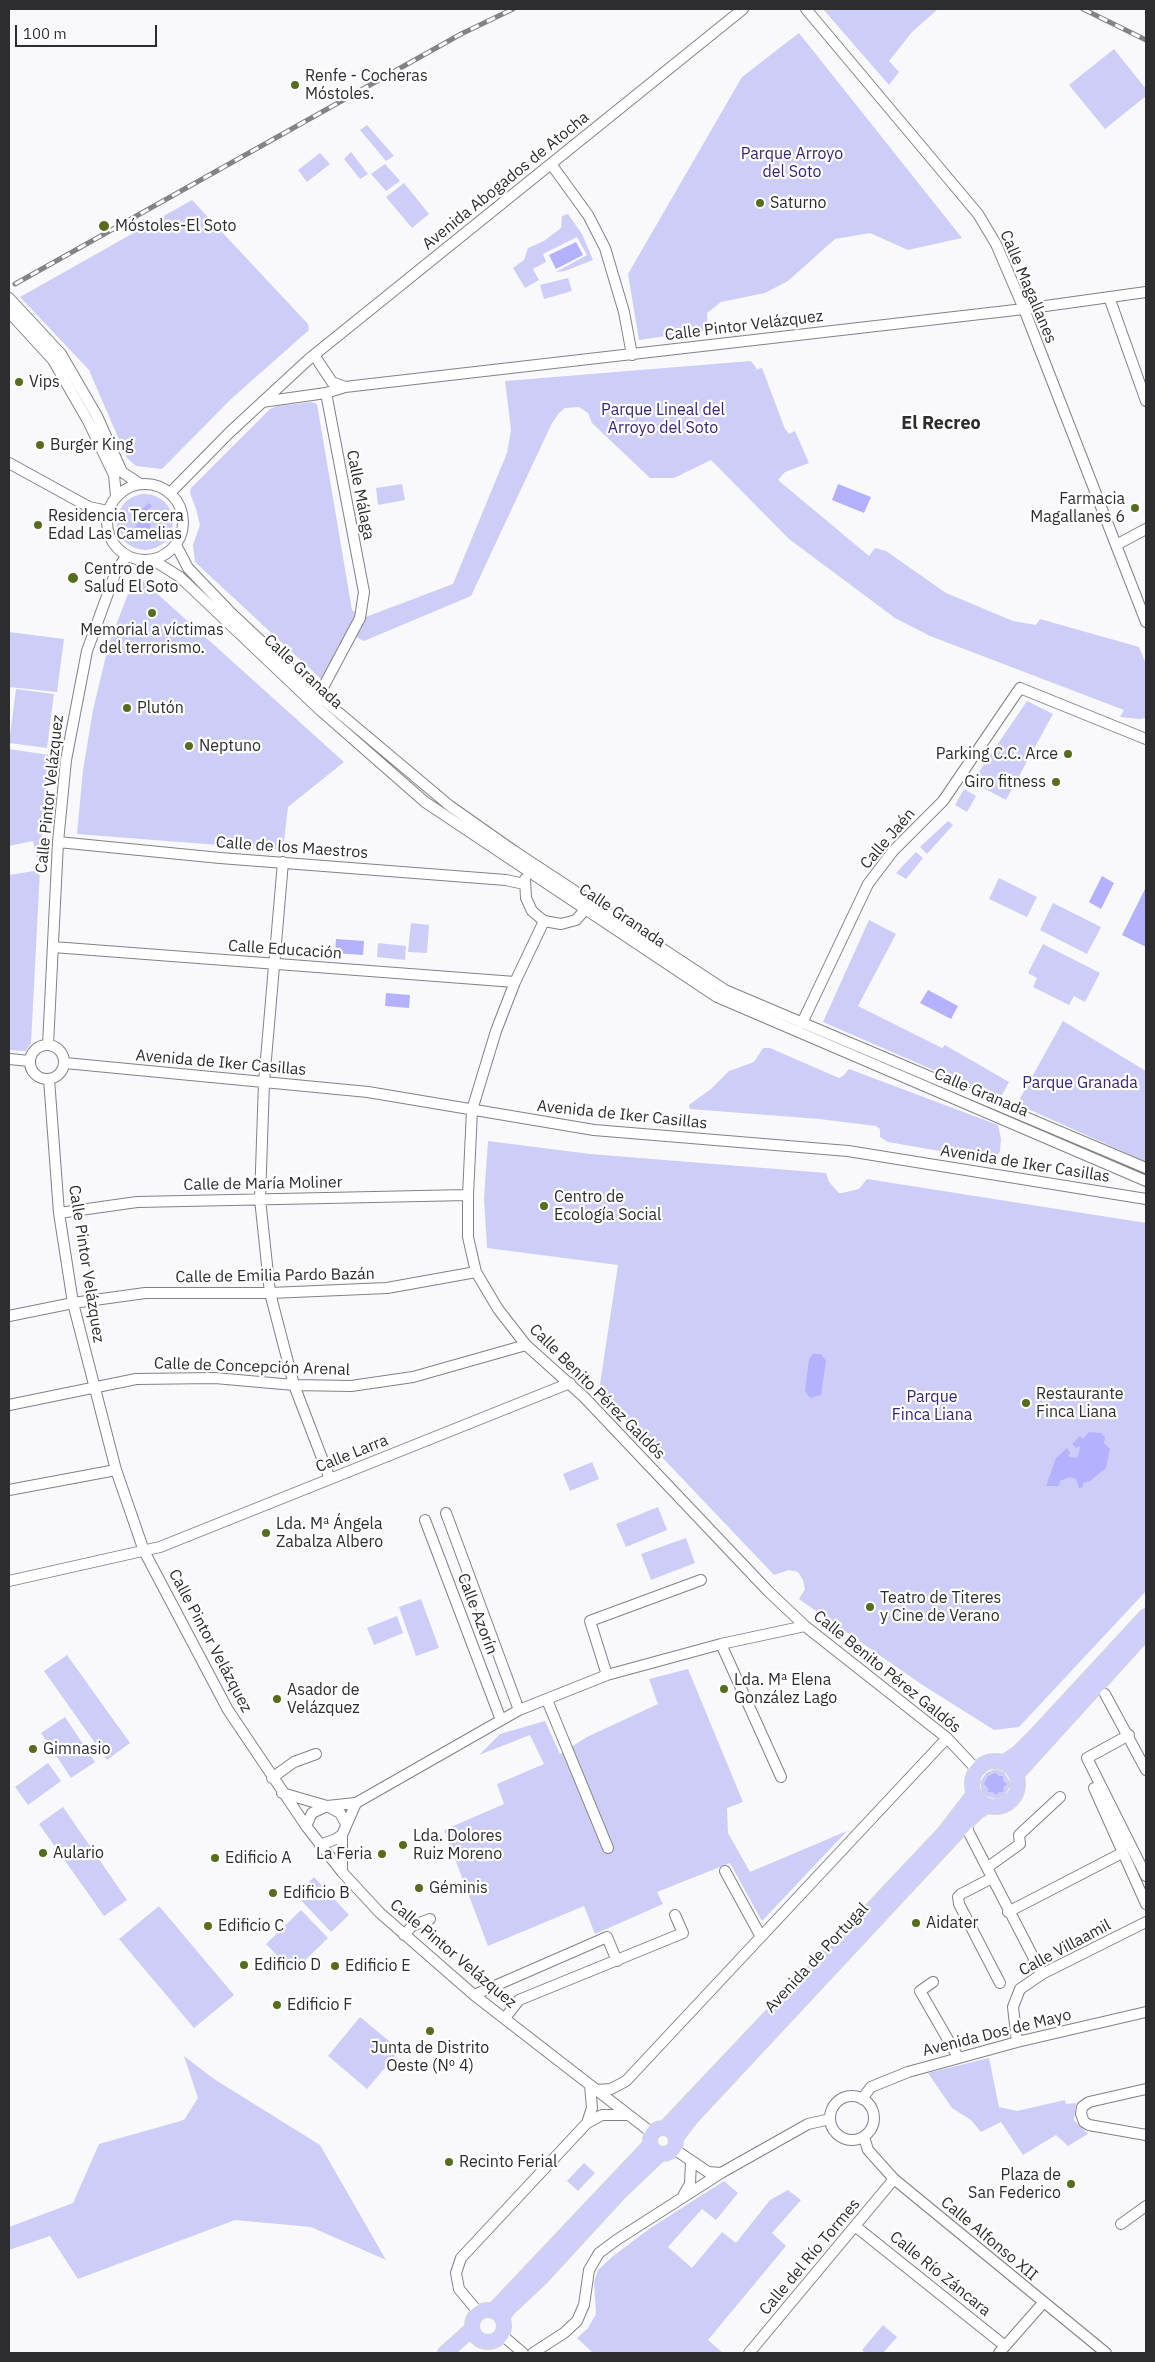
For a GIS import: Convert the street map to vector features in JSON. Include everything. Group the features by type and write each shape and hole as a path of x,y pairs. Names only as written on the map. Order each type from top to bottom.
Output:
{"main road":[{"path":"1003,1763 1035,1736 1146,1616"},
{"path":"1016,1774 1098,1690 1146,1632"},
{"path":"989,1762 1003,1763 1016,1774 1017,1790 1009,1802 995,1807 987,1806 974,1794 972,1782 978,1770 989,1762"},
{"name":"Avenida de Portugal","path":"498,2314 508,2309 540,2279 613,2199 657,2140 944,1833 974,1794"},
{"name":"Avenida de Portugal","path":"675,2144 691,2118 967,1822 977,1812 987,1806"},
{"path":"674,2134 675,2144 667,2154 657,2140 674,2134"},
{"path":"459,2353 476,2334 474,2317 486,2310 498,2314 504,2329 502,2335 492,2342 476,2334"},
{"path":"445,2353 476,2334"}],"street":[{"name":"Avenida Abogados de Atocha","path":"262,402 288,377 743,9"},
{"name":"Calle Magallanes","path":"806,9 978,214 996,244 1024,309 1146,622"},
{"path":"551,164 588,215 605,248 624,312 632,356"},
{"name":"Calle Pintor Velázquez","path":"262,402 326,393 345,387 632,356 1024,309 1146,292"},
{"path":"1108,297 1146,401"},
{"path":"9,298 61,354 97,416 122,472 140,484"},
{"path":"9,312 53,360 88,421 114,476 116,496"},
{"path":"314,356 332,382 345,387"},
{"name":"Calle Málaga","path":"319,695 360,618 364,592 326,393"},
{"path":"170,493 262,402"},
{"path":"9,463 89,507 108,511"},
{"path":"140,484 154,485 170,493 176,499 183,518 181,535 176,545 166,554 153,560 141,560 126,556 113,543 108,533 106,522 108,511 116,496 127,488 140,484"},
{"path":"1116,545 1146,529"},
{"name":"Calle Granada","path":"176,545 188,568 231,613 319,695 450,806 717,997 1146,1181"},
{"name":"Calle Pintor Velázquez","path":"48,1045 58,842 66,760 87,650 115,574 126,556"},
{"name":"Calle Granada","path":"153,560 180,576 326,715 425,802 527,871 725,990 1146,1168"},
{"name":"Calle Jaén","path":"802,1024 868,884 892,851 943,801 1020,688 1122,729"},
{"path":"1122,729 1146,729"},
{"path":"1122,729 1146,739"},
{"name":"Calle de los Maestros","path":"58,842 220,858 506,880 524,884"},
{"path":"283,862 264,1082 260,1199 270,1293 294,1385 330,1479"},
{"path":"527,871 524,884 526,898 532,912 544,921 561,924 576,920 588,906"},
{"name":"Calle Benito Pérez Galdós","path":"544,921 515,982 496,1032 472,1110 468,1237 476,1272 498,1309 526,1345 570,1383 768,1592 805,1626 947,1738 978,1770"},
{"name":"Calle Educación","path":"53,947 515,982"},
{"path":"48,1045 60,1051 64,1063 58,1076 49,1079 36,1076 30,1066 30,1060 35,1050 48,1045"},
{"path":"9,1059 30,1060"},
{"name":"Avenida de Iker Casillas","path":"64,1063 368,1092 594,1130 848,1151 1146,1199"},
{"name":"Calle Pintor Velázquez","path":"49,1079 59,1213 74,1302 116,1470 144,1551 228,1710 272,1778 320,1845 380,1913 474,1995 657,2140"},
{"name":"Calle de María Moliner","path":"59,1213 137,1202 468,1196"},
{"name":"Calle de Emilia Pardo Bazán","path":"9,1316 74,1302 145,1293 270,1293 387,1288 476,1272"},
{"name":"Calle de Concepción Arenal","path":"9,1405 136,1379 215,1378 294,1385 351,1386 413,1377 526,1345"},
{"name":"Calle Larra","path":"9,1581 160,1548 570,1383"},
{"path":"9,1490 116,1470"},
{"name":"Calle Azorín","path":"446,1513 519,1710"},
{"name":"Calle Azorín","path":"425,1520 501,1720"},
{"path":"607,1675 590,1621 701,1580"},
{"path":"306,1826 312,1813 327,1806 356,1803 519,1710 607,1675 721,1644 805,1626"},
{"path":"721,1644 781,1777"},
{"path":"1098,1690 1129,1735 1146,1770"},
{"path":"547,1700 608,1848"},
{"path":"1129,1735 1087,1758 1146,1876"},
{"path":"587,2123 592,2108 593,2088 611,2089 626,2081 760,1935 947,1738"},
{"path":"272,1778 294,1762 316,1754"},
{"path":"1094,1788 1146,1904"},
{"path":"282,1792 327,1806 340,1813 346,1824"},
{"path":"988,1867 1020,1844 1020,1835 1060,1797"},
{"path":"342,1872 342,1835 356,1803"},
{"path":"967,1822 968,1831 988,1867 1008,1912 1042,1974"},
{"path":"320,1845 336,1840 342,1835"},
{"path":"1008,1912 1122,1853"},
{"path":"725,1871 760,1935"},
{"path":"992,1878 958,1897 959,1904 1000,1982"},
{"path":"505,2018 519,2000 683,1933 675,1914"},
{"path":"404,1935 412,1926 430,1919"},
{"name":"Calle Villaamil","path":"1017,2042 1013,2007 1020,1989 1042,1974 1146,1922"},
{"path":"474,1995 607,1937 617,1961"},
{"path":"933,1982 920,1991 958,2057"},
{"name":"Avenida Dos de Mayo","path":"862,2099 871,2087 890,2077 1017,2042 1146,2012"},
{"path":"1146,2089 1089,2102 1082,2107 1081,2114 1084,2122 1089,2125 1146,2135"},
{"path":"856,2096 862,2099 872,2110 874,2117 873,2125 864,2137 856,2140 842,2138 831,2127 830,2119 833,2107 842,2098 856,2096"},
{"path":"479,2313 459,2289 456,2274 461,2258 587,2123 602,2115 627,2115"},
{"path":"533,2353 564,2333 577,2321 584,2305 589,2270 599,2253 684,2195 721,2173 808,2124 830,2119"},
{"name":"Calle Alfonso XII","path":"864,2137 868,2150 894,2180 1106,2353"},
{"path":"675,2144 691,2162 708,2172 721,2173"},
{"path":"684,2195 690,2184 691,2162"},
{"name":"Calle del Río Tormes","path":"750,2353 894,2180"},
{"path":"1121,2224 1146,2206"},
{"name":"Calle Río Záncara","path":"856,2226 1002,2350"},
{"path":"1002,2350 1043,2303"},
{"path":"502,2335 523,2353"}],"green space":[{"path":"823,9 938,9 912,32 889,61 899,72 889,85"},
{"name":"Parque Arroyo del Soto","path":"799,33 962,238 908,250 870,233 835,239 788,281 765,293 721,302 707,313 708,330 639,340 628,274 742,77"},
{"path":"1114,49 1146,89 1146,96 1105,129 1069,85"},
{"path":"367,125 394,156 386,161 360,130"},
{"path":"351,152 368,174 360,179 344,159"},
{"path":"320,153 330,164 307,182 298,170"},
{"path":"385,164 400,181 386,191 371,174"},
{"path":"404,183 429,214 412,228 386,197"},
{"path":"192,200 308,324 309,330 231,399 162,469 136,466 127,458 89,370 20,297"},
{"path":"568,214 582,234 593,260 565,271 556,272 587,255 577,237 543,254 546,262 533,269 539,280 525,288 513,268 524,260 528,248 544,241 561,228 562,216"},
{"path":"568,278 572,291 544,299 540,285"},
{"name":"Parque Lineal del Arroyo del Soto","path":"751,361 757,369 749,372 762,368 785,429 789,434 795,431 809,463 785,472 778,480 869,556 875,548 886,551 946,593 1013,621 1036,625 1040,619 1139,647 1146,664 1146,718 1120,717 1124,710 930,636 895,618 789,539 711,460 674,478 650,478 592,423 588,413 579,407 565,408 552,423 471,596 364,641 354,636 321,679 195,562 193,545 200,525 190,493 191,488 270,409 278,406 311,402 317,404 352,610 363,618 453,584 507,453 511,430 505,381"},
{"path":"402,484 405,500 378,505 376,488"},
{"path":"145,494 156,496 165,502 171,511 173,522 171,533 165,542 156,548 145,550 134,548 125,542 119,533 117,522 119,511 125,502 134,496"},
{"path":"142,580 344,762 288,807 283,850 77,834 83,770 93,710 109,643 132,584"},
{"path":"9,632 64,639 57,692 9,687"},
{"path":"16,689 54,694 47,748 9,743"},
{"path":"1027,701 1053,714 1006,800 972,782"},
{"path":"9,749 49,755 39,867 33,841 9,846"},
{"path":"964,789 976,796 967,812 955,805"},
{"path":"948,821 953,825 927,854 920,847"},
{"path":"916,852 923,858 906,879 896,873"},
{"path":"40,870 31,1043 26,1051 9,1050 9,875"},
{"path":"999,878 1037,897 1027,917 989,899"},
{"path":"1053,903 1101,927 1087,954 1040,930"},
{"path":"869,920 896,934 858,1006 942,1048 945,1045 1009,1082 1000,1099 823,1022"},
{"path":"411,923 429,925 427,953 408,952"},
{"path":"378,943 406,946 405,960 377,957"},
{"path":"1043,944 1100,973 1085,1002 1074,996 1069,1005 1033,987 1037,978 1028,973"},
{"name":"Parque Granada","path":"1063,1021 1146,1071 1146,1162 1017,1104"},
{"path":"763,1048 770,1048 839,1078 849,1069 998,1125 1001,1139 1000,1152 991,1160 888,1142 880,1137 880,1129 876,1126 819,1119 690,1109 689,1105 711,1089 729,1071 754,1062"},
{"name":"Parque Finca Liana","path":"488,1141 590,1154 826,1173 829,1182 839,1193 859,1189 867,1179 1146,1223 1146,1591 1019,1727 994,1730 921,1684 799,1599 805,1589 803,1580 798,1572 789,1570 774,1575 599,1391 618,1265 487,1248 484,1198"},
{"path":"592,1462 599,1479 570,1491 563,1474"},
{"path":"658,1507 667,1530 626,1547 616,1524"},
{"path":"686,1538 695,1563 651,1580 641,1554"},
{"path":"421,1599 439,1648 416,1656 399,1607"},
{"path":"397,1616 403,1633 374,1645 367,1628"},
{"path":"67,1655 130,1743 107,1760 44,1671"},
{"path":"688,1669 743,1802 727,1808 728,1833 750,1872 847,1831 762,1921 730,1863 657,1892 663,1904 595,1934 584,1906 488,1946 444,1830 504,1804 497,1784 544,1764 530,1735 479,1755 500,1734 545,1721 560,1754 587,1737 658,1704 649,1679"},
{"path":"65,1717 95,1762 71,1778 41,1733"},
{"path":"48,1763 61,1781 28,1805 15,1787"},
{"path":"995,1769 1004,1772 1011,1784 1005,1796 996,1799 986,1796 982,1792 980,1782 986,1773"},
{"path":"63,1807 127,1900 104,1916 39,1824"},
{"path":"314,1877 349,1915 331,1932 296,1895"},
{"path":"159,1906 234,1995 194,2028 119,1939"},
{"path":"301,1910 328,1938 293,1972 266,1944"},
{"path":"360,2017 400,2050 367,2089 328,2056"},
{"path":"184,2056 214,2079 320,2145 386,2260 311,2227 235,2220 78,2279 50,2236 9,2250 9,2227 73,2203 99,2144 184,2120 198,2098"},
{"path":"989,2058 999,2107 1017,2111 1065,2100 1066,2104 1076,2103 1074,2120 1088,2134 1068,2146 1056,2135 1023,2155 1001,2122 981,2132 971,2120 952,2108 928,2073"},
{"path":"584,2163 595,2173 578,2191 567,2181"},
{"path":"724,2181 738,2193 716,2220 702,2209 668,2247 692,2268 722,2232 736,2243 770,2200 788,2190 801,2200 772,2233 786,2246 708,2340 723,2353 593,2353 577,2338 588,2328 596,2314 594,2282 598,2270 649,2229"},
{"path":"883,2325 897,2337 883,2353 865,2353 862,2350"}],"shaded area":[{"path":"576,242 583,255 556,269 549,255"},
{"path":"838,484 871,497 864,513 832,500"},
{"path":"149,503 152,506 147,511 146,516 151,522 150,529 142,530 135,536 129,537 125,534 128,528 134,529 142,517 142,509"},
{"path":"1102,876 1114,883 1101,909 1089,902"},
{"path":"1146,887 1146,947 1122,935"},
{"path":"336,939 364,941 363,955 335,953"},
{"path":"928,990 958,1006 951,1019 920,1003"},
{"path":"386,993 410,995 409,1008 385,1006"},
{"path":"813,1354 821,1354 826,1361 821,1395 810,1398 805,1391 809,1359"},
{"path":"1089,1432 1101,1433 1105,1437 1104,1443 1110,1449 1106,1468 1090,1481 1083,1483 1083,1487 1079,1488 1076,1479 1069,1477 1060,1481 1059,1486 1046,1486 1056,1458 1067,1448 1070,1453 1068,1456 1075,1458 1078,1456 1079,1446 1076,1448 1072,1444 1080,1436 1083,1439"},
{"path":"995,1773 1003,1776 1003,1781 1007,1784 1003,1787 1004,1792 999,1792 996,1795 993,1792 988,1792 988,1788 984,1784 988,1776"}],"railway":[{"path":"15,284 461,34 513,9"},
{"path":"1083,9 1146,40"}],"place":[{"name":"Renfe - Cocheras Móstoles.","path":"295,85"},
{"name":"Saturno","path":"760,203"},
{"name":"Móstoles-El Soto","path":"104,226"},
{"name":"Vips","path":"19,382"},
{"name":"Burger King","path":"40,445"},
{"name":"Farmacia Magallanes 6","path":"1135,508"},
{"name":"Residencia Tercera Edad Las Camelias","path":"38,525"},
{"name":"Centro de Salud El Soto","path":"73,578"},
{"name":"Memorial a víctimas del terrorismo.","path":"152,613"},
{"name":"Plutón","path":"127,708"},
{"name":"Neptuno","path":"189,746"},
{"name":"Parking C.C. Arce","path":"1068,754"},
{"name":"Giro fitness","path":"1056,782"},
{"name":"Centro de Ecología Social","path":"544,1206"},
{"name":"Restaurante Finca Liana","path":"1026,1403"},
{"name":"Lda. Mª Ángela Zabalza Albero","path":"266,1533"},
{"name":"Teatro de Titeres y Cine de Verano","path":"870,1607"},
{"name":"Lda. Mª Elena González Lago","path":"724,1689"},
{"name":"Asador de Velázquez","path":"277,1699"},
{"name":"Gimnasio","path":"33,1749"},
{"name":"Lda. Dolores Ruiz Moreno","path":"403,1845"},
{"name":"Aulario","path":"43,1853"},
{"name":"La Feria","path":"382,1854"},
{"name":"Edificio A","path":"215,1858"},
{"name":"Géminis","path":"419,1888"},
{"name":"Edificio B","path":"273,1893"},
{"name":"Aidater","path":"916,1923"},
{"name":"Edificio C","path":"208,1926"},
{"name":"Edificio D","path":"244,1965"},
{"name":"Edificio E","path":"335,1966"},
{"name":"Edificio F","path":"277,2005"},
{"name":"Junta de Distrito Oeste (Nº 4)","path":"430,2031"},
{"name":"Recinto Ferial","path":"449,2162"},
{"name":"Plaza de San Federico","path":"1071,2184"}],"district":[{"name":"El Recreo","path":"941,424"}]}
